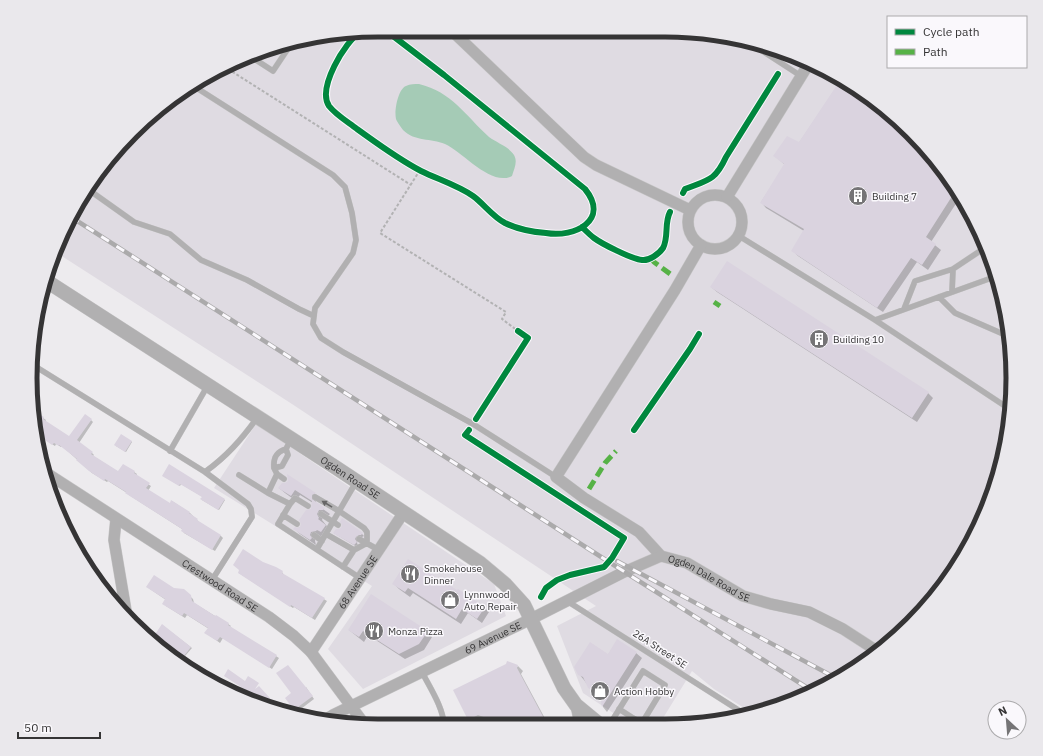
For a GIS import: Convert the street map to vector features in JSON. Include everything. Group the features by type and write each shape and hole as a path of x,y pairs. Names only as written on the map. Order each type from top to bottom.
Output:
{"street":[{"path":"453,37 584,157 596,165 690,210"},
{"path":"727,197 806,68"},
{"path":"713,194 727,197 736,204 741,211 743,219 739,236 724,248 715,249 701,245 691,235 688,226 690,210 697,201 704,196 713,194"},
{"path":"556,477 675,290 701,245"},
{"name":"Ogden Road SE","path":"51,284 258,417 289,444 357,482 492,572 515,593 524,605 564,688 576,705 593,719"},
{"name":"Crestwood Road SE","path":"52,477 269,617 294,636 311,652 360,718"},
{"name":"Ogden Dale Road SE","path":"556,477 584,498 639,532 661,556 687,563 743,596 809,612 843,629 874,648"},
{"name":"68 Avenue SE","path":"311,652 404,512"},
{"path":"116,519 114,540 125,606"},
{"name":"69 Avenue SE","path":"333,716 624,572 661,556"},
{"path":"576,705 579,719"}],"lane":[{"path":"256,60 273,71 287,50"},
{"path":"764,52 801,76"},
{"path":"198,88 333,175 345,187 352,213 356,245 353,253 315,308 313,324 321,338 473,424 556,477"},
{"path":"92,192 134,222 170,234 201,260 247,280 314,316"},
{"path":"739,236 875,320 1005,406"},
{"path":"904,309 915,281 953,269 981,250"},
{"path":"952,292 953,269"},
{"path":"875,320 991,278"},
{"path":"939,297 955,313 1003,334"},
{"path":"37,368 205,472 248,504 251,509 252,517 212,580"},
{"path":"170,451 208,385"},
{"path":"205,472 223,458 247,432 258,417"},
{"path":"284,479 277,474 274,468 274,460 280,451 289,444"},
{"path":"274,468 282,466 288,455 289,444"},
{"path":"268,493 277,474"},
{"path":"239,476 290,504"},
{"path":"317,549 326,534 335,524 339,511 357,482"},
{"path":"315,497 364,528 367,543"},
{"path":"308,506 295,498 278,524 360,578"},
{"path":"321,514 335,524"},
{"path":"283,515 297,524"},
{"path":"326,534 354,550"},
{"path":"314,535 322,541"},
{"path":"359,539 379,550"},
{"path":"343,567 354,550 367,543"},
{"name":"26A Street SE","path":"567,601 739,710"},
{"path":"613,719 643,671 665,685 644,719"},
{"path":"422,672 444,719"},
{"path":"619,709 630,719"}],"path":[{"path":"395,38 400,37"},
{"path":"230,71 411,185"},
{"path":"420,170 380,233 506,312 502,319 518,331"}],"shaded area":[{"path":"356,38 687,38 710,40 753,49 775,55 816,72 873,107 921,153 936,170 949,189 971,227 988,268 999,311 1005,356 1006,378 1003,423 988,488 971,529 949,567 936,586 906,619 873,649 836,673 795,693 775,701 753,707 745,709 714,689 692,671 662,719 622,719 583,693 557,626 596,606 292,404 60,255 72,227 83,207 107,170 137,137 170,107 227,72 268,55 311,44"},
{"path":"411,84 419,84 449,98 489,137 512,152 516,160 512,176 504,178 495,177 486,173 445,144 418,138 403,130 397,120 396,115 396,106 399,96 403,88 406,86"},
{"path":"256,424 494,584 506,616 363,689 328,649 372,586 214,488"}],"building":[{"name":"Building 7","path":"838,84 873,107 906,137 936,170 953,195 926,237 936,244 922,265 911,258 877,308 791,251 804,229 760,203 784,164 773,156 787,136 799,142"},
{"name":"Building 10","path":"727,261 929,392 912,418 710,287"},
{"path":"39,414 44,417 43,419 69,436 85,414 92,419 77,440 93,452 91,454 118,471 123,464 135,471 134,473 150,483 146,488 170,503 171,500 190,512 189,513 198,519 197,520 221,535 212,550 181,531 182,529 125,493 126,492 105,479 104,481 89,471 76,460 77,459 59,445 54,443 52,445 43,438"},
{"path":"121,434 132,441 125,452 114,445"},
{"path":"169,464 225,499 218,510 200,499 202,497 180,484 179,486 162,476"},
{"path":"287,474 316,493 312,495 312,499 325,508 323,510 319,510 317,514 318,519 326,525 321,532 317,530 311,532 310,535 312,538 310,540 293,529 295,527 300,527 301,524 299,520 306,510 311,509 312,501 295,490 291,496 278,488 282,483 288,481"},
{"path":"342,518 363,533 356,537 355,539 357,542 354,545 333,533 336,529 341,528 342,525 340,522"},
{"path":"243,549 263,562 283,571 282,573 325,598 312,618 291,605 290,607 238,573 239,570 233,565"},
{"path":"408,559 485,607 477,619 462,609 456,619 408,588 405,592 392,584"},
{"path":"154,575 174,588 184,589 191,595 192,601 229,623 228,625 277,655 269,668 220,637 217,641 204,633 208,628 184,613 182,616 162,604 165,599 146,587"},
{"path":"371,594 428,631 419,644 399,654 363,631 359,637 348,630"},
{"path":"162,624 191,647 184,656 154,635"},
{"path":"617,639 637,652 602,707 600,696 588,688 583,677 578,675 574,667 590,642 608,654"},
{"path":"507,661 518,665 517,668 544,719 489,719 478,715 468,719 453,690 506,664"},
{"path":"288,665 313,696 296,708 292,708 285,698 291,693 276,673"},
{"path":"228,669 245,681 248,676 259,683 255,689 259,686 274,703 254,695 224,676"}],"railway":[{"path":"76,220 807,688"},
{"path":"617,561 831,676"}],"marked path":[{"path":"651,258 673,276"},
{"path":"714,302 720,306"},
{"path":"589,489 605,463 616,451"}],"cycle path":[{"path":"353,38 340,55 334,66 327,88 326,98 329,106 342,118 404,161 421,171 467,192 505,223 520,229 557,234 568,233 586,224 591,218 594,210 592,200 585,189 444,75 394,37"},
{"path":"683,193 685,189 710,179 718,171 778,74"},
{"path":"582,227 594,238 610,247 631,257 645,260 654,257 663,248 666,239 667,221 670,212"},
{"path":"476,419 528,338 518,331"},
{"path":"634,430 699,334"},
{"path":"469,430 465,435 624,538 612,558 604,567 570,575 557,580 546,588 541,597"}],"place":[{"name":"Building 7","path":"858,196"},
{"name":"Building 10","path":"819,339"},
{"name":"Smokehouse Dinner","path":"410,574"},
{"name":"Lynnwood Auto Repair","path":"450,600"},
{"name":"Monza Pizza","path":"374,631"},
{"name":"Action Hobby","path":"600,691"}]}
